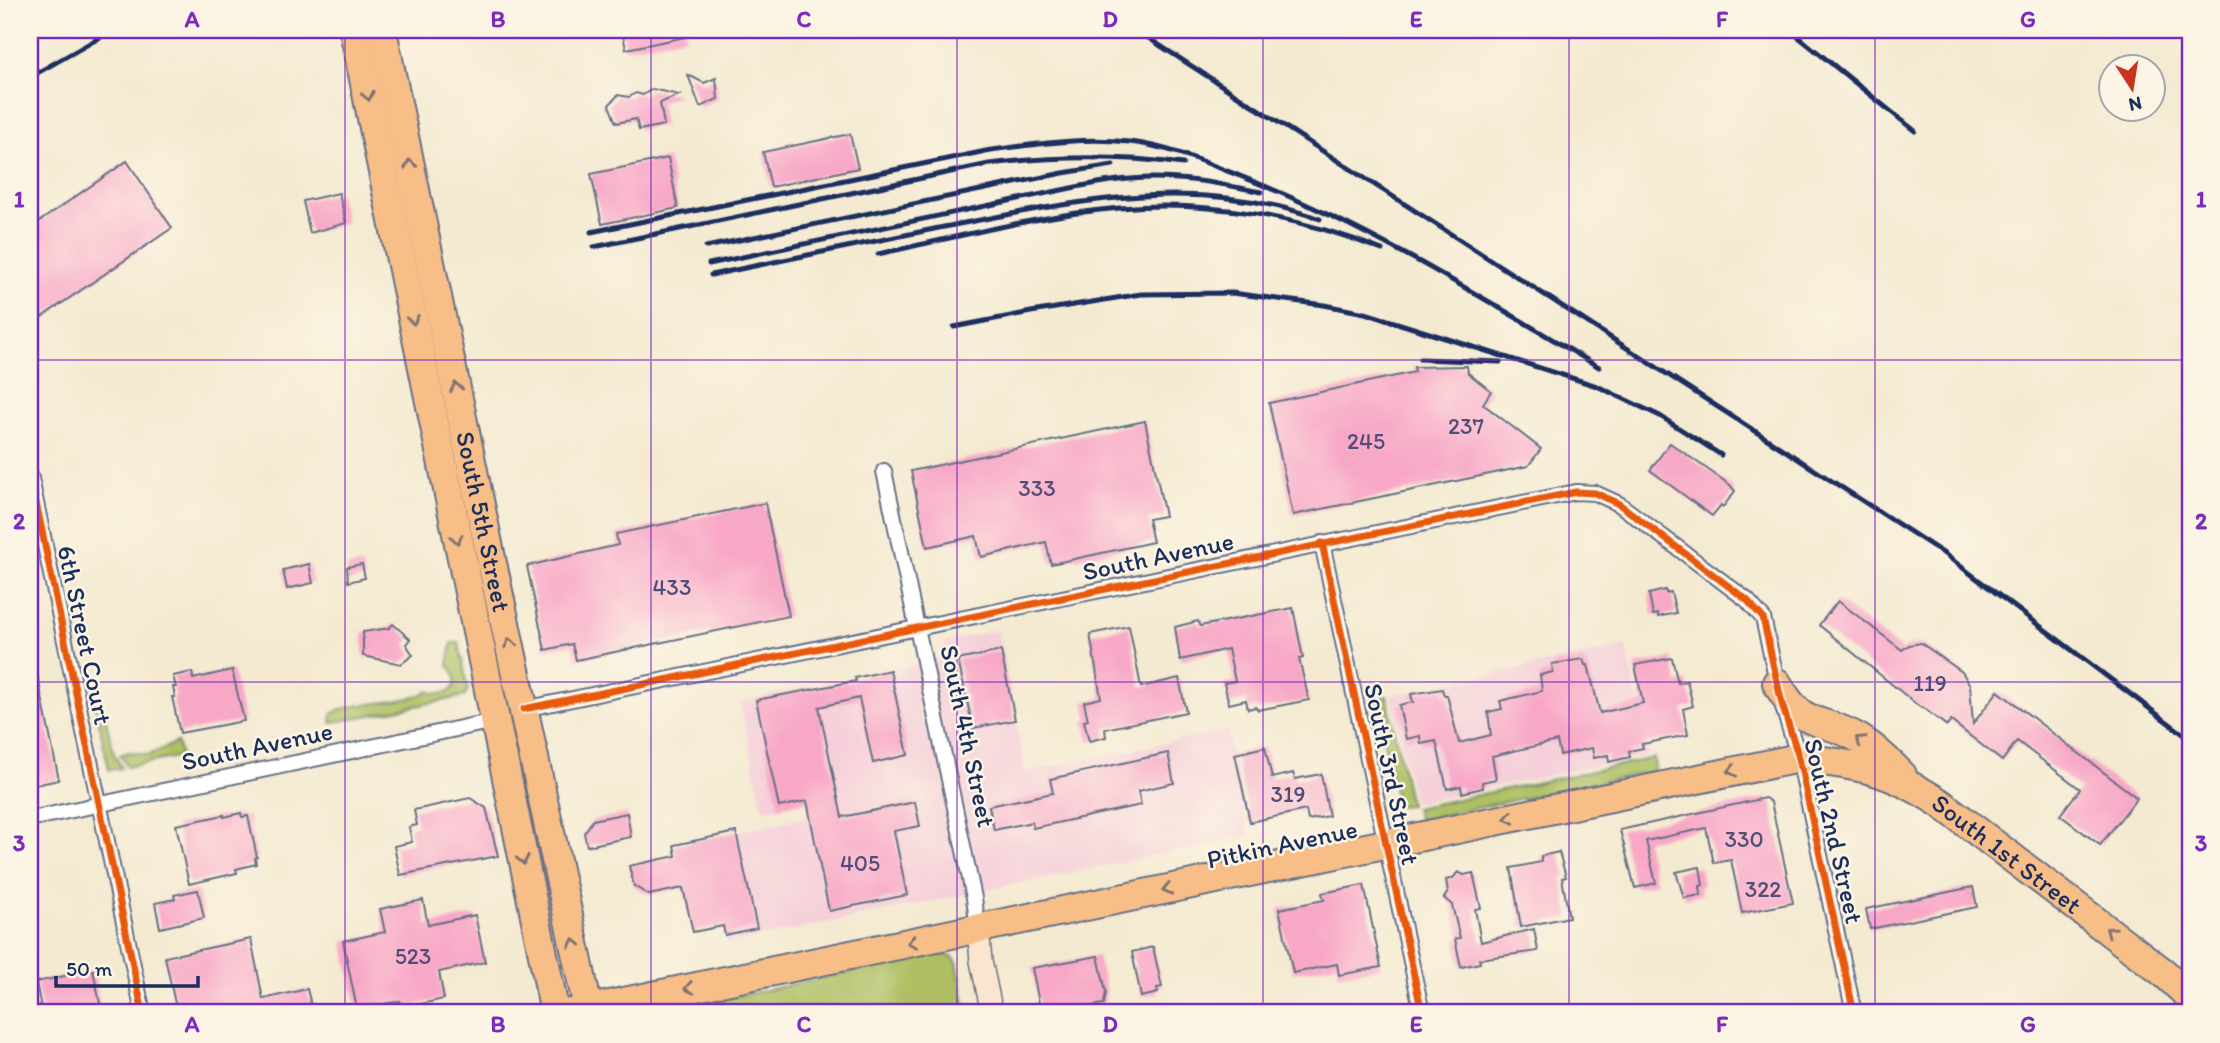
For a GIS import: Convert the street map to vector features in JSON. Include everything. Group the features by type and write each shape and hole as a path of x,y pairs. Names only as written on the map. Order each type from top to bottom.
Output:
{"highway":[{"name":"South 5th Street","path":"354,30 555,1013"},
{"name":"South 5th Street","path":"382,30 552,843 583,1012"},
{"path":"1777,683 1787,699 1805,718 1860,739 1911,784"},
{"path":"494,721 503,721 510,728 534,824 552,843"},
{"name":"Pitkin Avenue","path":"583,1012 1799,758"},
{"name":"South 1st Street","path":"1799,758 1853,764 1881,771 1911,784 1940,803 2164,973 2190,997"}],"main road":[{"name":"South 4th Street","path":"978,928 981,961 992,1013"}],"street":[{"name":"South 4th Street","path":"884,471 974,898 978,928"},
{"name":"6th Street Court","path":"30,474 143,1013"},
{"name":"South Avenue","path":"524,709 1576,492 1606,496 1634,514 1747,600 1763,618"},
{"name":"South 3rd Street","path":"1322,543 1422,1013"},
{"name":"South 2nd Street","path":"1763,618 1777,683 1799,758 1854,1013"},
{"name":"South Avenue","path":"30,819 494,721"}],"shaded area":[{"path":"997,630 1026,772 1227,730 1249,836 727,944 704,839 841,809 837,795 763,810 740,702 939,660 948,641"},
{"path":"1626,646 1649,755 1414,803 1391,695"}],"green space":[{"path":"452,643 459,643 468,689 465,696 331,723 332,714 350,707 405,699 428,691 448,692 455,684 453,672 448,665"},
{"path":"98,687 114,754 122,768 109,770 95,705"},
{"path":"1387,696 1410,805 1397,806 1376,703 1381,697"},
{"path":"177,742 181,756 127,767 120,755 128,752 149,755"},
{"path":"1654,758 1655,771 1419,820 1415,808"},
{"path":"940,953 953,957 957,962 967,1013 657,1013"}],"building":[{"path":"622,30 685,30 686,37 626,49"},
{"path":"688,75 704,83 716,78 718,99 700,107"},
{"path":"652,89 679,95 660,103 664,125 639,130 636,119 616,123 609,105 618,95 643,95"},
{"path":"850,134 858,168 771,187 763,152"},
{"path":"668,158 678,208 602,224 591,174"},
{"path":"127,161 172,228 30,325 30,228"},
{"path":"339,193 346,223 310,233 303,201"},
{"path":"1467,366 1468,373 1491,391 1483,404 1541,449 1528,466 1293,515 1269,403 1415,372 1414,367"},
{"path":"1145,421 1165,516 1148,519 1153,542 1051,564 1046,542 981,557 976,536 927,547 911,471"},
{"path":"1670,443 1735,491 1712,516 1650,470"},
{"path":"765,503 789,616 576,660 572,644 545,650 527,566 618,545 616,534"},
{"path":"309,564 313,583 287,589 283,570"},
{"path":"362,564 365,578 348,582 347,567"},
{"path":"1665,590 1666,593 1671,592 1676,613 1658,617 1658,614 1653,615 1649,594"},
{"path":"1838,601 1902,650 1909,645 1921,643 1962,672 1970,685 1973,724 1998,691 2137,798 2100,845 2060,815 2080,789 2017,741 2002,761 1951,721 1947,726 1921,708 1819,625"},
{"path":"1293,608 1303,658 1299,659 1309,700 1258,710 1256,707 1248,709 1246,700 1229,704 1224,683 1235,681 1228,649 1180,660 1175,627 1198,621 1200,626"},
{"path":"393,624 410,639 406,644 413,655 401,664 363,656 363,632 389,628"},
{"path":"1129,626 1141,687 1179,678 1186,712 1105,729 1106,737 1089,741 1084,721 1088,720 1084,702 1101,698 1090,634"},
{"path":"1001,651 1015,720 973,728 958,660"},
{"path":"1672,658 1678,683 1687,681 1693,706 1683,709 1688,735 1642,744 1643,748 1629,751 1630,757 1609,762 1608,755 1594,758 1592,748 1560,755 1557,741 1492,756 1496,779 1482,782 1483,788 1462,793 1461,786 1447,789 1436,741 1421,744 1420,736 1406,739 1399,705 1413,702 1411,694 1442,689 1444,695 1447,695 1459,743 1491,735 1488,712 1502,709 1500,701 1542,691 1540,675 1553,672 1552,664 1583,659 1585,665 1588,665 1600,713 1643,703 1635,665"},
{"path":"232,670 244,721 180,733 172,697 175,697 173,687 176,687 173,676 192,672 193,679"},
{"path":"890,670 908,755 873,763 859,698 819,707 842,817 915,802 920,826 894,831 907,895 829,911 807,801 779,807 756,700 856,681 855,678"},
{"path":"37,673 59,780 30,786 30,674"},
{"path":"1265,747 1272,778 1293,773 1295,779 1321,774 1329,816 1308,820 1306,810 1250,822 1235,754"},
{"path":"1168,753 1174,783 1138,791 1141,805 1033,828 1032,822 994,830 989,806 1053,793 1050,779"},
{"path":"470,798 486,808 498,856 400,875 394,846 412,842 409,827 417,825 414,810"},
{"path":"1765,798 1771,802 1793,903 1742,913 1731,860 1714,863 1706,828 1646,841 1656,883 1635,888 1620,830"},
{"path":"241,813 242,817 248,816 257,857 256,864 236,869 237,873 189,884 176,825"},
{"path":"627,813 631,837 587,846 584,833 593,820"},
{"path":"736,832 757,928 725,935 723,926 693,932 683,888 649,895 634,886 629,866 676,856 674,845"},
{"path":"1559,852 1566,877 1562,878 1569,917 1521,927 1511,868 1541,862 1541,856"},
{"path":"1700,867 1703,885 1700,886 1701,895 1684,898 1676,872"},
{"path":"1458,872 1464,875 1473,873 1481,908 1475,909 1481,942 1534,929 1538,951 1479,959 1480,963 1461,967 1455,939 1460,938 1452,905 1444,898 1448,892 1446,880 1453,878"},
{"path":"1364,885 1381,967 1339,975 1337,964 1293,973 1279,909 1324,900 1322,893"},
{"path":"1973,887 1977,907 1870,929 1866,909"},
{"path":"198,890 204,918 160,928 155,903 175,899 174,895"},
{"path":"423,900 428,925 475,915 485,962 439,972 444,999 402,1008 400,1001 357,1009 343,941 385,932 380,909"},
{"path":"251,939 263,999 307,989 313,1013 177,1013 165,957"},
{"path":"1153,947 1162,987 1157,988 1158,993 1141,997 1132,952"},
{"path":"1098,956 1106,992 1104,1004 1041,1013 1032,968"},
{"path":"93,970 102,1013 42,1013 36,982"}],"railway":[{"path":"30,77 113,30"},
{"path":"1136,30 1943,553 2190,739"},
{"path":"1790,30 1915,131"},
{"path":"591,232 991,150 1077,141 1129,142 1157,147 1199,160 1334,217 1423,264 1599,367"},
{"path":"594,247 989,164 1086,158 1183,164"},
{"path":"706,247 1113,165"},
{"path":"709,264 1116,180 1179,179 1261,192"},
{"path":"711,275 1035,210 1130,197 1225,197 1272,205 1320,219"},
{"path":"878,254 1059,216 1153,206 1220,209 1287,220 1320,228 1382,250"},
{"path":"954,327 1141,294 1232,293 1324,305 1365,313 1597,386 1660,416 1721,455"},
{"path":"1420,359 1500,362"}],"cycle path":[{"path":"30,474 143,1013"},
{"path":"524,709 1576,492 1595,493 1619,504 1747,600 1763,618 1782,704 1799,758 1854,1013"},
{"path":"1322,543 1422,1013"}]}
